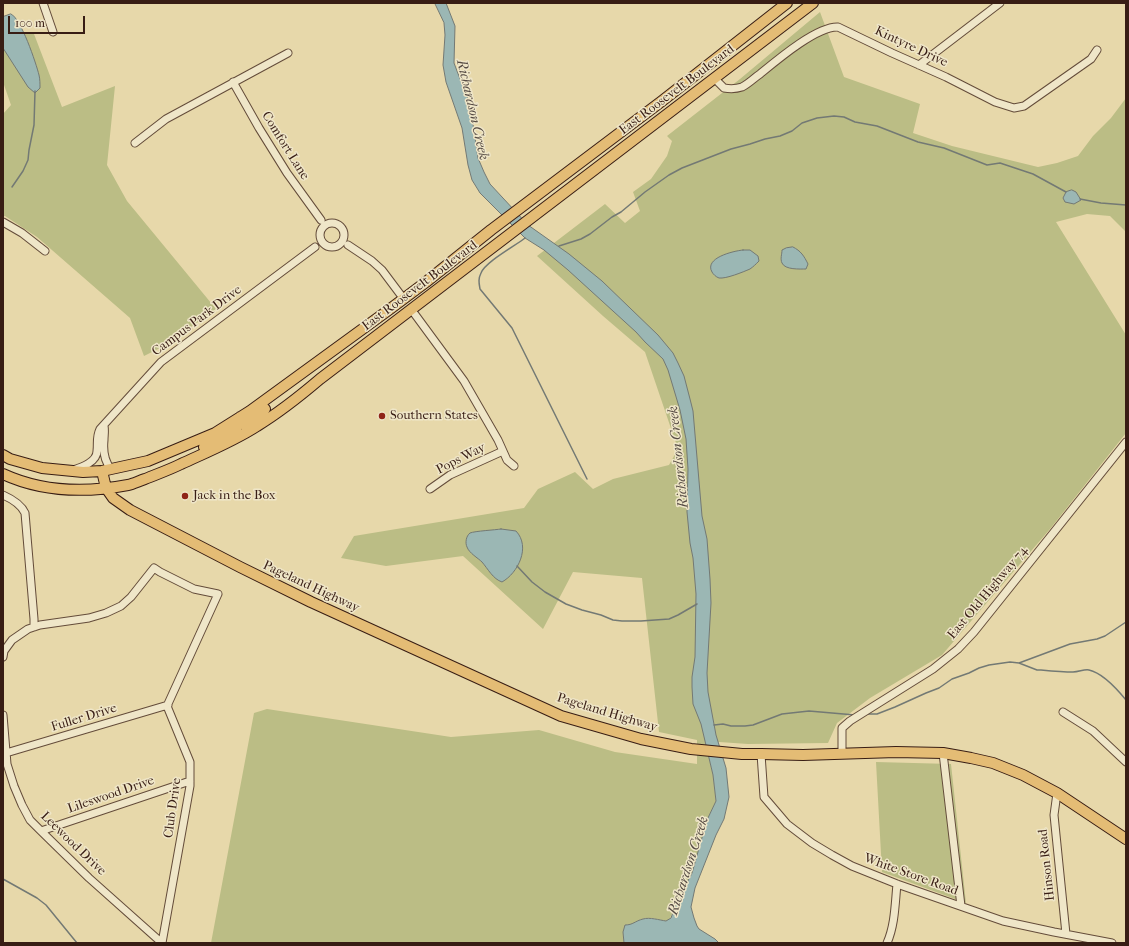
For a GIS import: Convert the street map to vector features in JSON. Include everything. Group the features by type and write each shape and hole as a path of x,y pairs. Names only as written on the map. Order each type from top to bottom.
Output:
{"highway":[{"name":"East Roosevelt Boulevard","path":"3,455 10,459 42,468 83,472 106,470 148,461 215,433 290,383 426,282 491,230 788,3"},
{"path":"714,78 713,74 716,66 787,9 788,3"},
{"name":"East Roosevelt Boulevard","path":"3,474 39,486 60,489 91,489 129,485 171,469 219,447 257,427 813,3"},
{"path":"626,145 635,133 700,81 704,74 702,69"},
{"path":"411,309 411,299 449,268 467,249"},
{"path":"338,366 348,353 400,309 403,298"},
{"path":"247,432 247,423 277,400 290,383"},
{"path":"171,469 176,462 236,429 240,417"},
{"name":"Pageland Highway","path":"106,470 106,488 112,498 130,510 240,567 413,649 561,716 640,739 692,748 742,754 842,754 896,752 943,753 971,758 994,764 1023,775 1058,794 1126,838"}],"street":[{"path":"43,3 53,32"},
{"path":"919,65 1000,3"},
{"name":"Kintyre Drive","path":"714,78 724,88 737,89 744,86 812,35 821,30 834,26 843,28 995,102 1014,108 1024,106 1076,70 1091,59 1097,50"},
{"path":"135,143 166,119 288,53"},
{"name":"Comfort Lane","path":"233,82 287,173 322,224"},
{"path":"3,222 22,233 45,251"},
{"path":"330,223 340,226 342,229 342,240 333,247 323,242 320,231 322,224 330,223"},
{"path":"342,240 382,270 403,298"},
{"name":"Campus Park Drive","path":"70,471 86,465 95,458 97,451 97,437 100,429 161,362 323,242"},
{"path":"411,309 464,381 498,440 507,460 514,466"},
{"path":"104,426 106,470"},
{"name":"East Old Highway 74","path":"842,754 842,728 850,721 934,669 958,649 974,632 1126,442"},
{"name":"Pops Way","path":"430,489 450,476 503,451"},
{"path":"3,495 13,500 23,508 25,513 34,627"},
{"path":"3,657 4,651 12,640 28,629 40,625 89,618 106,613 121,606 131,597 154,568 194,589 218,594 168,705"},
{"name":"Fuller Drive","path":"6,754 168,705"},
{"name":"Club Drive","path":"162,943 190,781 190,762 167,706 168,705"},
{"path":"1063,712 1093,730 1126,762"},
{"name":"Leewood Drive","path":"3,715 7,764 14,786 30,820 89,878 162,943"},
{"path":"943,753 961,906"},
{"name":"White Store Road","path":"761,754 764,797 787,824 812,843 852,866 897,884 1002,921 1112,943"},
{"name":"Lileswood Drive","path":"41,831 190,781"},
{"name":"Hinson Road","path":"1058,794 1054,815 1066,934"},
{"path":"887,943 891,934 893,923 897,884"}],"green space":[{"path":"820,12 844,77 920,104 913,133 952,146 1038,167 1057,163 1078,156 1126,98 1126,232 1110,216 1087,214 1056,222 1126,335 1126,433 1050,529 942,655 870,698 837,723 828,743 748,744 705,741 713,775 716,801 707,820 692,873 669,920 664,921 645,918 630,926 626,925 623,932 624,943 211,943 254,713 267,709 451,737 539,730 615,752 697,764 697,740 659,732 642,578 573,572 543,629 463,556 386,566 341,558 354,536 524,508 538,489 575,472 593,489 613,479 669,465 678,449 645,352 537,256 605,204 625,223 640,211 633,192 651,179 667,156 672,141 667,136 740,79"},
{"path":"3,33 34,34 62,107 115,86 107,165 127,201 216,309 166,345 144,356 130,318 37,237 3,216 3,114 11,105 3,82"},
{"path":"876,762 951,764 966,903 882,872"}],"water":[{"path":"435,3 446,3 455,26 454,63 470,104 478,158 490,184 528,225 569,254 602,281 658,335 673,353 684,376 693,411 702,516 707,539 711,603 707,673 708,692 716,735 726,768 729,797 724,819 695,888 691,907 699,929 719,943 624,943 623,932 625,925 646,918 666,921 671,918 676,904 692,873 707,820 716,801 713,775 701,724 693,704 692,677 695,657 696,594 687,512 688,469 686,439 680,410 668,370 663,359 636,332 568,270 544,250 525,238 480,193 472,180 462,128 446,82 443,65 445,35 444,23"},
{"path":"11,14 15,17 23,32 40,78 40,88 35,93 28,87 3,48 3,17"},
{"path":"1072,190 1076,192 1081,200 1074,204 1065,202 1063,198 1066,192"},
{"path":"793,247 800,252 808,264 806,269 789,268 782,263 782,250"},
{"path":"750,250 758,256 759,261 750,269 730,276 719,278 713,274 711,267 712,263 716,259 733,252"},
{"path":"501,529 516,531 522,544 521,559 513,572 502,582 493,576 466,545 470,533"}],"waterway":[{"path":"12,187 23,171 28,160 34,125 35,91"},
{"path":"559,246 581,239 590,234 621,212 645,192 669,175 682,168 731,149 780,136 792,131 802,123 817,118 834,116 844,117 855,122 877,126 918,142 944,148 987,165 1000,163 1033,174 1066,192"},
{"path":"1080,199 1101,203 1126,205"},
{"path":"525,238 488,264 479,277 480,289 512,328 587,479"},
{"path":"517,566 532,582 545,592 566,604 613,620 641,621 669,619 697,604"},
{"path":"1019,663 1070,644 1105,636 1126,622"},
{"path":"867,714 877,714 895,707 939,688 952,679 979,668 1010,662 1019,663 1037,670 1073,672 1087,670 1094,672 1109,682 1126,700"},
{"path":"714,725 753,725 782,714 809,711 855,715"},
{"path":"3,879 37,898 46,905 77,943"}],"place":[{"name":"Southern States","path":"382,416"},
{"name":"Jack in the Box","path":"185,496"}],"water label":[{"name":"Richardson Creek","path":"472,110"},
{"name":"Richardson Creek","path":"679,457"},
{"name":"Richardson Creek","path":"689,866"}]}
